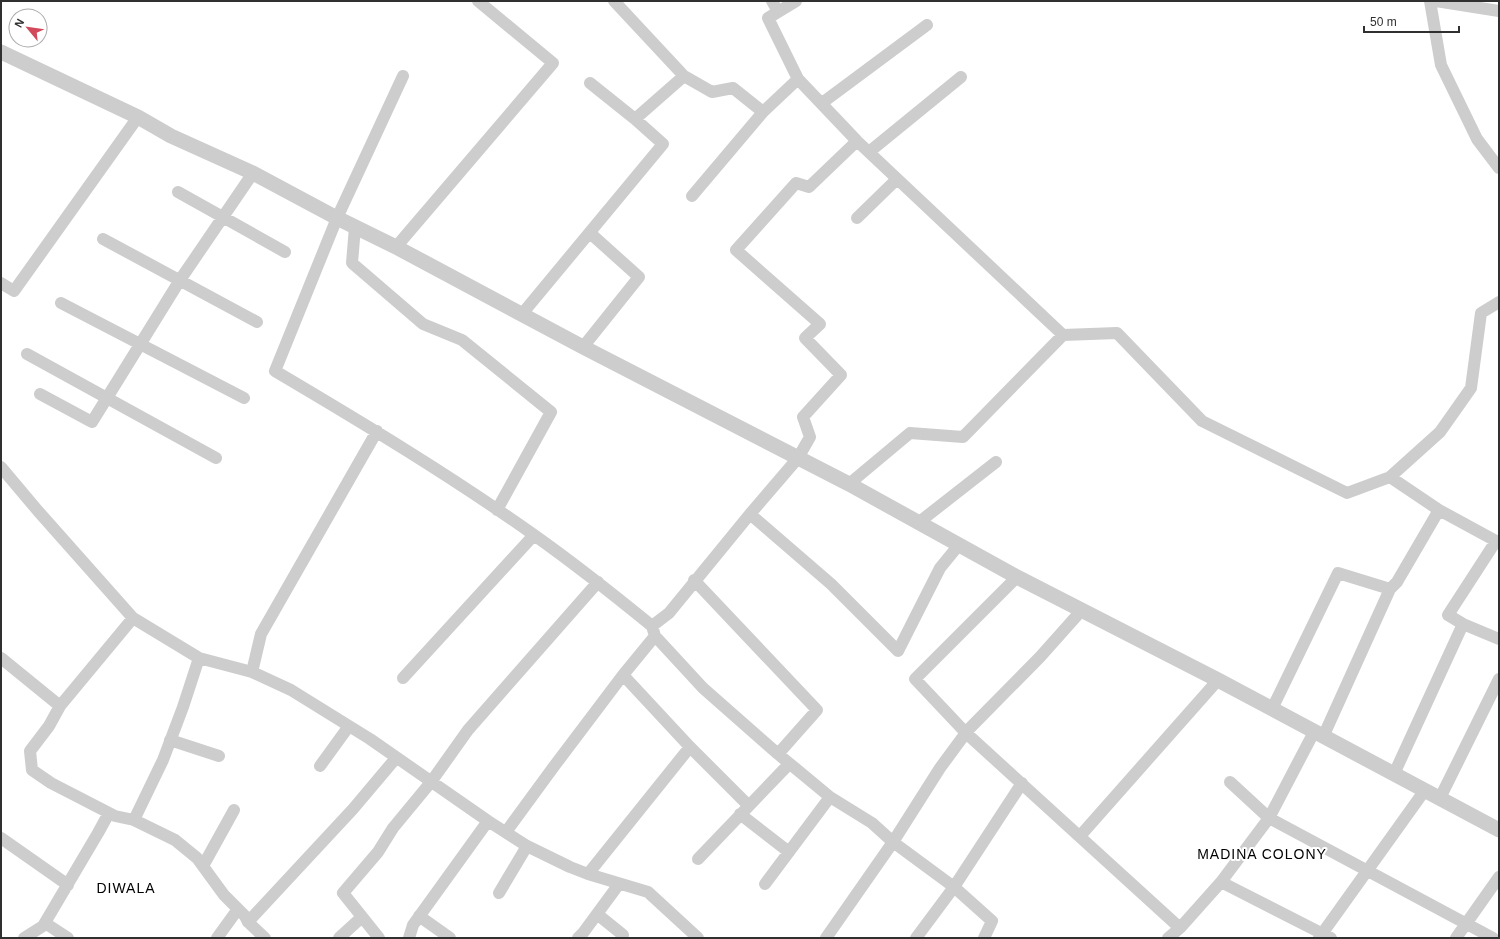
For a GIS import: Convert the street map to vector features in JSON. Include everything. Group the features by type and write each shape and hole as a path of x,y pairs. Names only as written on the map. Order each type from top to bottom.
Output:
{"street":[{"path":"396,247 553,63 478,1"},
{"path":"614,1 684,76 712,92 733,88 763,112"},
{"path":"772,1 778,12"},
{"path":"796,1 768,18 798,79 822,102 857,141 1063,335"},
{"path":"1430,1 1441,65 1477,139 1499,168"},
{"path":"1436,1 1499,11"},
{"path":"822,102 927,25"},
{"path":"1,52 138,117 171,136 253,173 337,218 396,247 583,347 848,484 1016,577 1218,680 1318,735 1498,826"},
{"path":"403,76 337,218 276,371 377,431 534,535 598,582 653,631 703,688 789,764 830,797 872,823 893,842 954,887 992,921 984,938"},
{"path":"635,119 684,76"},
{"path":"869,152 961,78"},
{"path":"692,196 763,112 798,79"},
{"path":"522,314 663,144 635,119 590,83"},
{"path":"1,283 14,291 138,117"},
{"path":"506,832 623,675 653,631 694,580 798,458 810,437 803,416 841,375 805,338 820,324 736,250 796,183 809,187 857,141"},
{"path":"40,394 92,422 180,280 253,173"},
{"path":"857,218 897,179"},
{"path":"178,192 285,252"},
{"path":"355,227 352,263 422,324 462,340 551,412 497,510"},
{"path":"583,347 639,277 590,233"},
{"path":"103,239 257,322"},
{"path":"848,484 910,432 962,437 1063,335 1117,334 1202,421 1347,493 1390,477 1440,432 1471,388 1481,313 1499,302"},
{"path":"61,303 244,398"},
{"path":"27,354 216,458"},
{"path":"252,672 262,634 377,431"},
{"path":"918,523 996,462"},
{"path":"1,467 133,618 199,658 252,672 291,690 350,726 527,846 588,874 648,892 698,938"},
{"path":"1390,477 1439,510 1497,539 1448,615 1463,624 1499,639"},
{"path":"1168,938 1180,928 1221,882 1269,818 1318,735 1390,589 1397,582 1439,510"},
{"path":"750,514 830,584 898,651 940,568 958,546"},
{"path":"403,678 534,535"},
{"path":"1272,709 1338,573 1390,589"},
{"path":"1016,577 915,679 966,733 1180,928"},
{"path":"694,580 817,710 778,754"},
{"path":"379,938 343,893 378,852 394,828 431,782 468,730 598,582"},
{"path":"826,938 893,842 940,768 966,733 1040,657 1081,611"},
{"path":"133,618 60,706 49,726 30,751 32,770 51,783 115,816 134,820 175,840 197,858 224,895 245,916 248,922 265,938"},
{"path":"1394,774 1463,624"},
{"path":"1,658 60,706"},
{"path":"134,820 163,760 183,707 199,658"},
{"path":"623,675 690,747 744,810 789,852"},
{"path":"1440,798 1499,678"},
{"path":"1080,836 1218,680"},
{"path":"320,766 350,726"},
{"path":"170,740 219,756"},
{"path":"588,874 690,747"},
{"path":"248,922 354,809 396,758"},
{"path":"698,859 789,764"},
{"path":"1230,782 1269,818 1493,938"},
{"path":"916,938 954,887 1022,783"},
{"path":"1221,882 1324,937 1367,870 1425,790"},
{"path":"766,884 830,797"},
{"path":"203,866 234,810"},
{"path":"24,938 43,926 109,813"},
{"path":"409,938 413,925 419,916 488,821"},
{"path":"1,838 68,885"},
{"path":"499,893 527,846"},
{"path":"1456,938 1499,877"},
{"path":"578,938 619,884"},
{"path":"217,938 238,909"},
{"path":"597,914 623,935 622,938"},
{"path":"419,916 450,938"},
{"path":"339,938 362,917"},
{"path":"45,923 68,938"}],"district":[{"name":"MADINA COLONY","path":"1262,854"},
{"name":"DIWALA","path":"126,888"}]}
